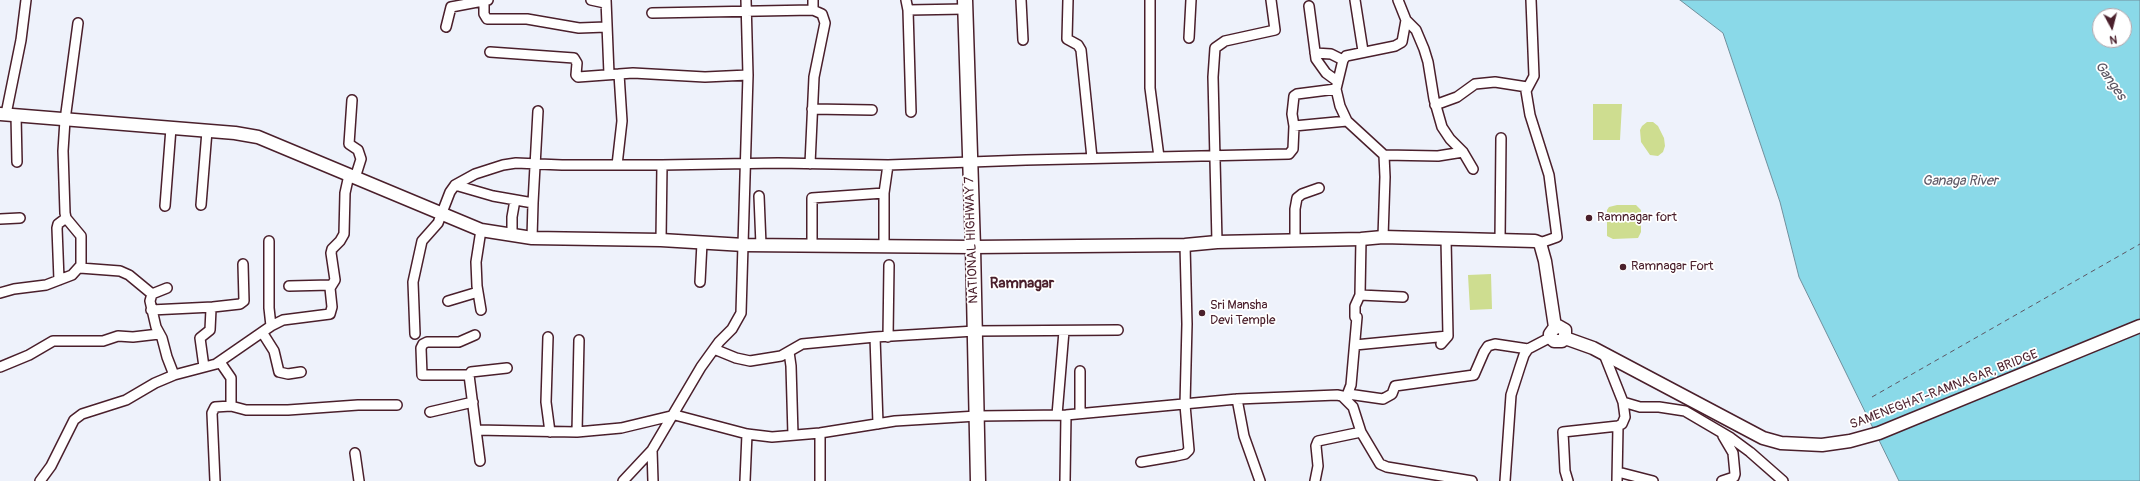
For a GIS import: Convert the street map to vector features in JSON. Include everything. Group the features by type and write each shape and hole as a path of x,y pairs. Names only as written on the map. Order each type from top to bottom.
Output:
{"main road":[{"name":"NATIONAL HIGHWAY 7","path":"965,4 973,247 978,481"},
{"path":"7,114 65,120 234,132 258,137 481,230 532,238 661,240 760,246 973,247 1185,245 1217,242 1361,239 1383,237 1526,240 1540,243 1553,332"},
{"name":"SAMENEGHAT-RAMNAGAR, BRIDGE","path":"1553,332 1562,327 1565,330 1565,338 1579,342 1604,354 1763,438 1781,443 1822,445 1850,441 1879,433 2140,326"}],"street":[{"path":"17,162 7,114 21,40 26,0"},
{"path":"591,0 606,1 609,74"},
{"path":"623,481 652,450 675,415 701,367 714,349 732,329 741,313 748,75 746,0"},
{"path":"813,0 813,10"},
{"path":"906,0 908,10 911,112"},
{"path":"1021,0 1023,40"},
{"path":"1068,0 1066,38 1078,45 1081,50 1092,158"},
{"path":"1150,0 1150,88 1159,157"},
{"path":"1189,38 1191,0"},
{"path":"1217,242 1214,77 1215,48 1225,41 1275,30 1271,0"},
{"path":"1355,0 1364,51"},
{"path":"1398,0 1406,20 1416,30 1424,49 1435,104 1442,126 1450,140 1463,152 1473,169"},
{"path":"1531,0 1534,76 1527,86 1528,105 1549,175 1557,237 1540,243"},
{"path":"446,27 452,7 486,1 484,14 487,18 527,19 579,28 606,28"},
{"path":"908,10 965,4"},
{"path":"1309,6 1315,54 1319,64 1336,85"},
{"path":"652,13 813,10 822,14 825,23 816,67 812,109 810,164"},
{"path":"1406,20 1403,39 1399,44 1351,54 1343,60 1336,85 1340,106 1347,121 1384,155 1438,156 1463,152"},
{"path":"78,23 65,120 63,151 66,218 81,236 80,268"},
{"path":"490,52 567,56 576,60 576,72 578,77 609,74 648,73 705,76 748,75"},
{"path":"1315,54 1331,54 1343,60"},
{"path":"617,165 622,121 618,74"},
{"path":"1435,104 1457,97 1475,84 1495,82 1527,86"},
{"path":"415,334 413,282 420,246 442,215 450,192 455,185 475,174 503,165 516,163 662,165 745,163 888,165 1092,158 1289,154 1292,149 1294,126 1292,114 1294,96 1336,85"},
{"path":"40,481 51,466 78,417 82,414 126,400 155,383 174,375 220,362 271,326 290,318 330,314 332,284 335,280 332,249 340,241 344,234 345,194 360,159 358,150 349,144 352,100"},
{"path":"812,109 872,110"},
{"path":"532,238 538,111"},
{"path":"1294,126 1347,121"},
{"path":"166,206 171,128"},
{"path":"201,205 208,131"},
{"path":"1500,240 1501,138"},
{"path":"1383,237 1385,177 1384,155"},
{"path":"661,240 662,165"},
{"path":"884,246 884,193 888,165"},
{"path":"455,185 533,203"},
{"path":"1295,240 1295,209 1297,198 1302,194 1320,188"},
{"path":"812,246 812,198 884,193"},
{"path":"759,196 760,246"},
{"path":"512,235 512,217 515,200"},
{"path":"0,219 20,218"},
{"path":"59,280 57,228 58,224 66,218"},
{"path":"481,230 476,262 478,292 482,310"},
{"path":"1361,239 1360,295 1355,306 1355,317 1357,317 1351,385 1347,397 1353,407 1361,432 1380,464 1437,479 1472,481"},
{"path":"1441,344 1448,336 1446,239"},
{"path":"269,242 269,308 271,326"},
{"path":"700,282 702,243"},
{"path":"1141,462 1184,454 1188,450 1185,405 1187,324 1185,245"},
{"path":"151,310 240,304 244,301 243,264"},
{"path":"888,265 888,337"},
{"path":"0,293 14,289 40,287 72,275 80,268 120,271 132,277 152,294"},
{"path":"289,286 332,284"},
{"path":"152,294 167,288"},
{"path":"448,301 478,292"},
{"path":"152,294 150,301 151,310 159,334 162,338 168,362 174,375"},
{"path":"1360,295 1403,297"},
{"path":"204,367 200,338 210,330 211,309 213,307"},
{"path":"1064,330 1062,414 1065,481"},
{"path":"714,349 736,358 750,360 781,356 802,344 875,337 975,331 1118,330"},
{"path":"262,332 274,351 279,372 288,374 301,372"},
{"path":"1505,481 1511,395 1524,355 1528,349 1553,332"},
{"path":"0,367 29,355 53,341 103,341 118,336 159,334"},
{"path":"475,335 459,342 427,342 423,344 422,375 469,375 471,372 507,368"},
{"path":"1354,345 1448,336"},
{"path":"548,337 546,402 550,432"},
{"path":"875,337 878,424"},
{"path":"577,432 579,340"},
{"path":"476,430 577,432 621,428 675,415 747,434 772,437 820,433 895,421 977,416 1080,413 1185,405 1237,399 1337,395 1382,399 1392,394 1395,386 1474,375 1488,346 1495,344 1528,349"},
{"path":"789,352 791,366 793,435"},
{"path":"1568,481 1565,471 1563,432 1618,426 1624,421 1623,402 1604,354"},
{"path":"220,362 231,378 231,406"},
{"path":"1080,371 1080,413"},
{"path":"469,375 480,461"},
{"path":"1237,399 1244,436 1260,481"},
{"path":"430,412 473,402"},
{"path":"1623,402 1640,407 1659,407 1685,411 1719,431 1750,452 1783,481"},
{"path":"215,481 213,409 219,406 231,406 246,410 288,410 358,405 397,405"},
{"path":"1618,426 1617,476 1653,481"},
{"path":"1719,431 1734,453 1736,471 1734,477 1722,481"},
{"path":"1315,481 1318,466 1316,446 1318,441 1361,432"},
{"path":"820,433 820,481"},
{"path":"745,481 747,434"},
{"path":"652,450 653,481"},
{"path":"355,453 359,481"}],"green space":[{"path":"1593,104 1622,104 1620,140 1593,140"},
{"path":"1647,122 1653,122 1658,126 1664,138 1665,146 1663,152 1658,156 1650,155 1641,142 1640,130"},
{"path":"1617,205 1636,205 1641,210 1641,232 1638,238 1613,239 1607,236 1607,210 1609,207"},
{"path":"1491,274 1492,309 1470,310 1468,275"}],"water":[{"name":"Ganaga River","path":"1680,0 2140,0 2140,481 1899,481 1799,277 1780,202 1723,33"}],"ferry route":[{"path":"1872,397 2140,244"}],"place":[{"name":"Ramnagar fort","path":"1589,218"},
{"name":"Ramnagar Fort","path":"1623,267"},
{"name":"Sri Mansha Devi Temple","path":"1202,313"}],"district":[{"name":"Ramnagar","path":"1022,284"}],"water label":[{"name":"Ganges","path":"2110,81"}]}
